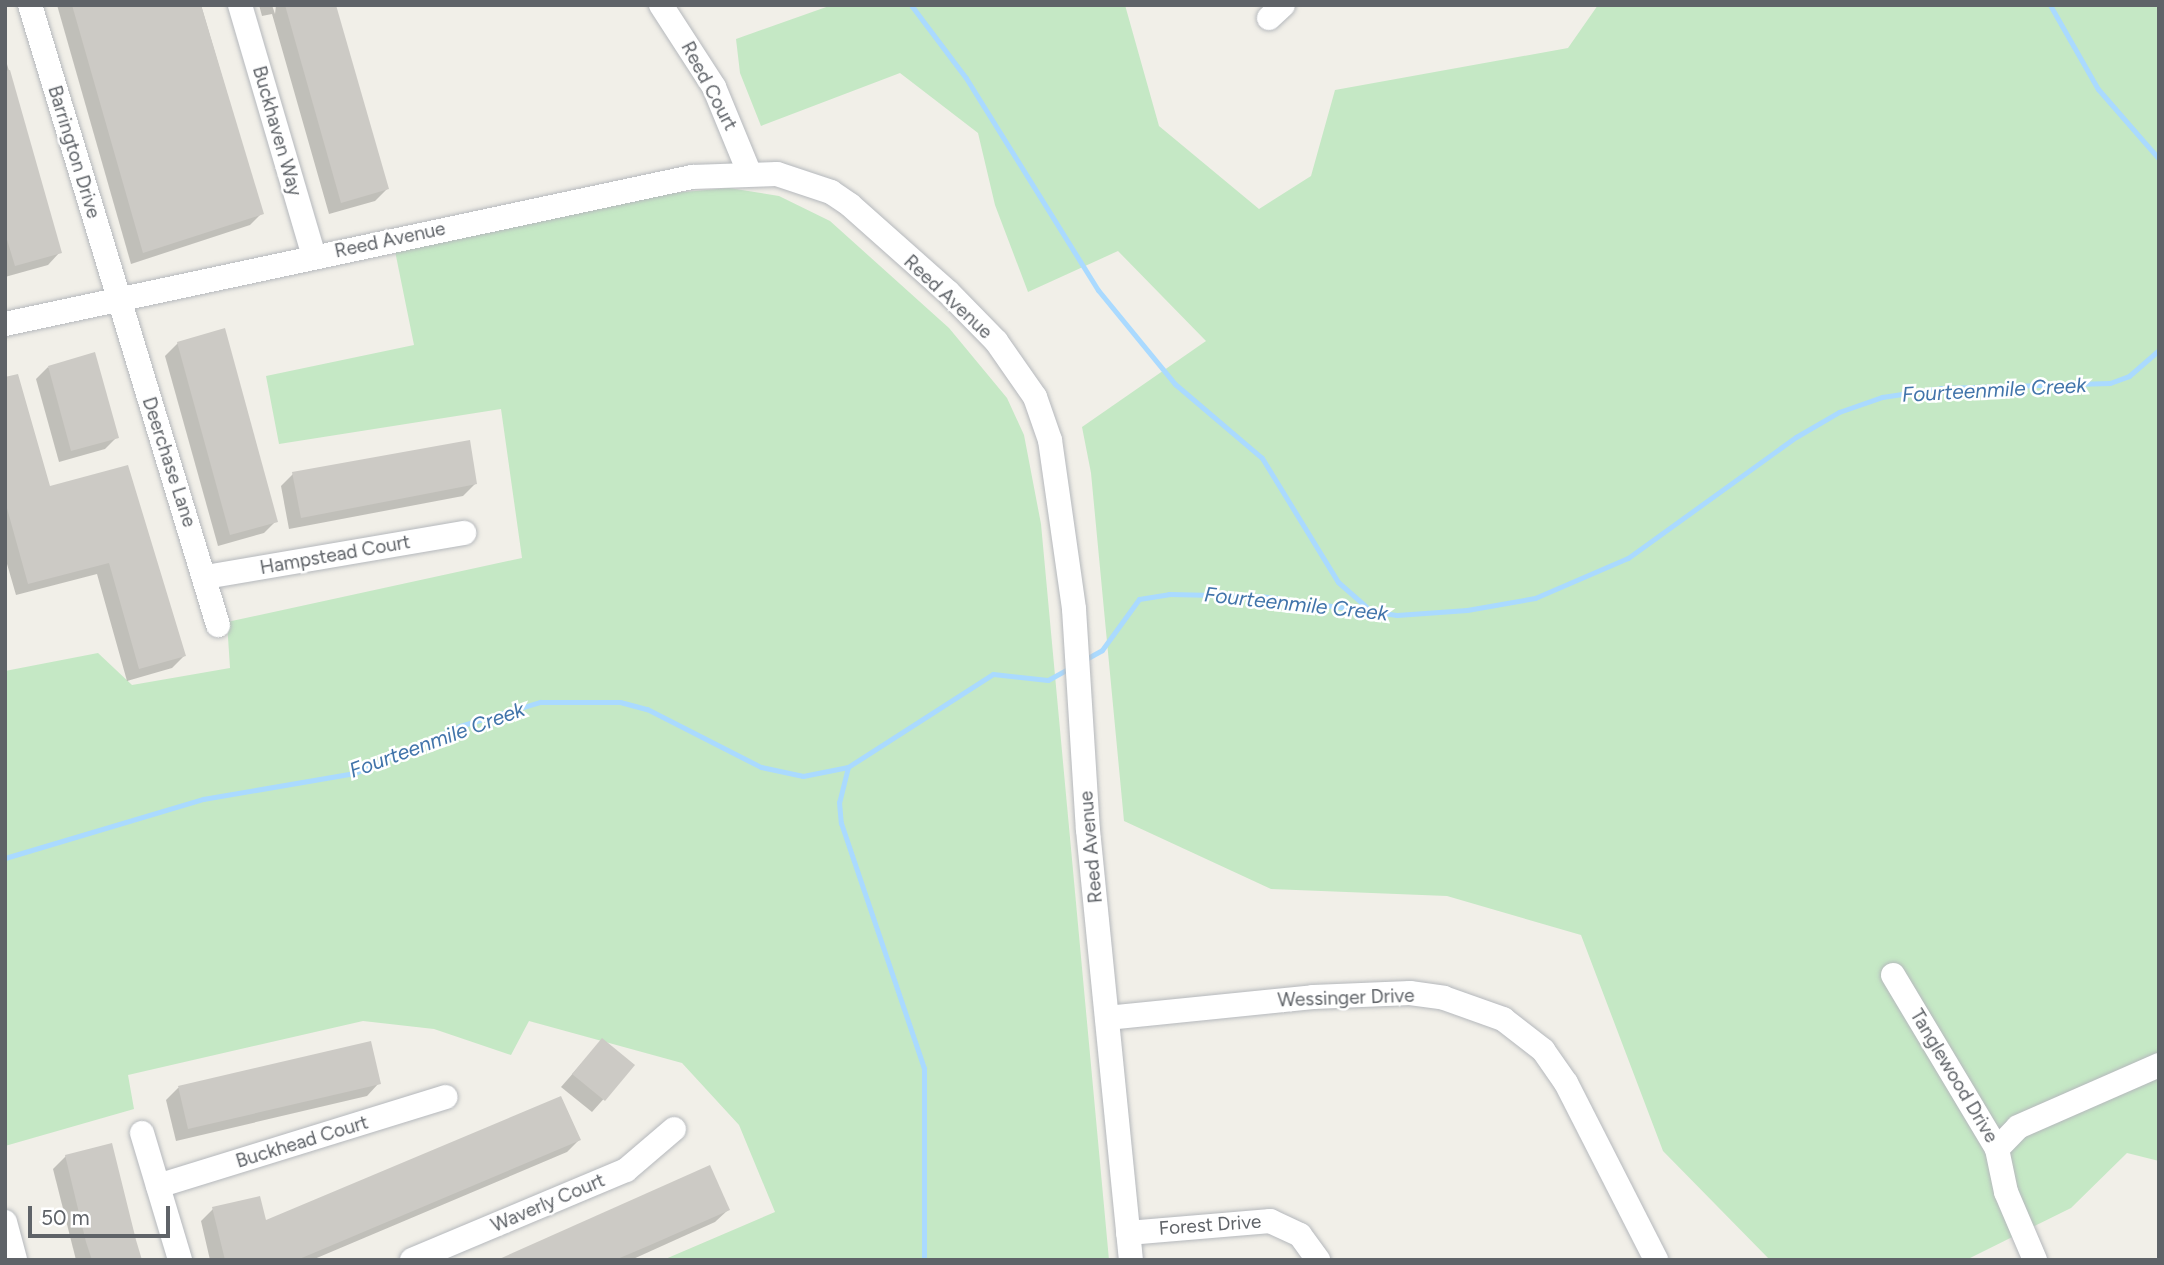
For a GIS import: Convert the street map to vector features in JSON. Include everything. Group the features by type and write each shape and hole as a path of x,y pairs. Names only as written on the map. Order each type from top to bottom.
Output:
{"street":[{"name":"Barrington Drive","path":"30,5 118,300"},
{"name":"Buckhaven Way","path":"240,5 314,257"},
{"name":"Reed Court","path":"661,5 714,87 749,172"},
{"name":"Reed Avenue","path":"5,324 591,196 692,177 749,172 799,179 850,205 969,312 1027,382 1050,440 1074,610 1081,726 1131,1260"},
{"name":"Deerchase Lane","path":"118,300 206,578 218,625"},
{"name":"Hampstead Court","path":"206,578 464,533"},
{"name":"Tanglewood Drive","path":"1893,975 1997,1149 2006,1192 2035,1260"},
{"name":"Wessinger Drive","path":"1107,1018 1313,997 1410,993 1453,1000 1503,1018 1543,1050 1566,1083 1656,1260"},
{"path":"1997,1149 2018,1127 2159,1065"},
{"name":"Buckhead Court","path":"158,1186 446,1097"},
{"name":"Waverly Court","path":"412,1260 626,1170 674,1129"},
{"path":"142,1133 180,1260"},
{"name":"Forest Drive","path":"1128,1233 1270,1221 1300,1235 1318,1260"},
{"path":"5,1222 15,1260"}],"green space":[{"path":"832,5 1125,5 1159,126 1259,209 1311,176 1335,90 1568,48 1598,5 2159,5 2159,1161 2127,1153 2071,1208 1966,1260 1770,1260 1663,1151 1581,935 1447,896 1271,889 1124,821 1091,473 1082,427 1206,341 1118,251 1028,292 995,205 978,133 900,73 761,126 740,73 736,39"},
{"path":"729,188 779,196 830,221 949,328 1007,398 1024,435 1041,524 1109,1260 663,1260 775,1212 739,1125 682,1063 529,1021 511,1055 434,1029 363,1021 128,1075 134,1109 5,1146 5,671 98,653 132,685 230,668 227,622 522,558 501,409 279,444 266,376 414,345 395,251 672,193"}],"building":[{"path":"72,5 201,5 264,214 143,253"},
{"path":"285,5 336,5 389,189 341,203"},
{"path":"10,70 62,253 15,266 5,233 5,71"},
{"path":"225,328 278,522 230,535 177,342"},
{"path":"95,352 119,438 71,451 48,366"},
{"path":"18,374 50,486 128,465 186,656 139,669 109,563 28,584 5,501 5,377"},
{"path":"470,440 477,484 301,518 292,472"},
{"path":"602,1038 635,1065 605,1101 572,1074"},
{"path":"371,1041 381,1084 188,1129 178,1086"},
{"path":"561,1096 581,1140 297,1260 225,1260 212,1207 260,1196 266,1220"},
{"path":"112,1143 142,1260 92,1260 86,1242 65,1155"},
{"path":"710,1165 730,1210 615,1260 497,1260"}],"waterway":[{"path":"911,5 966,78 1098,290 1175,384 1262,458 1338,582 1370,610"},
{"path":"2050,5 2098,89 2159,159"},
{"name":"Fourteenmile Creek","path":"1086,659 1102,650 1139,599 1169,594 1260,596 1397,615 1467,610 1535,598 1628,558 1796,437 1839,412 1882,397 1942,388 2110,383 2129,376 2159,350"},
{"name":"Fourteenmile Creek","path":"5,858 203,799 355,773 460,726 540,702 620,702 647,709 761,767 803,776 848,767 993,674 1048,680 1071,667"},
{"path":"848,767 839,802 841,823 924,1068 924,1260"}]}
